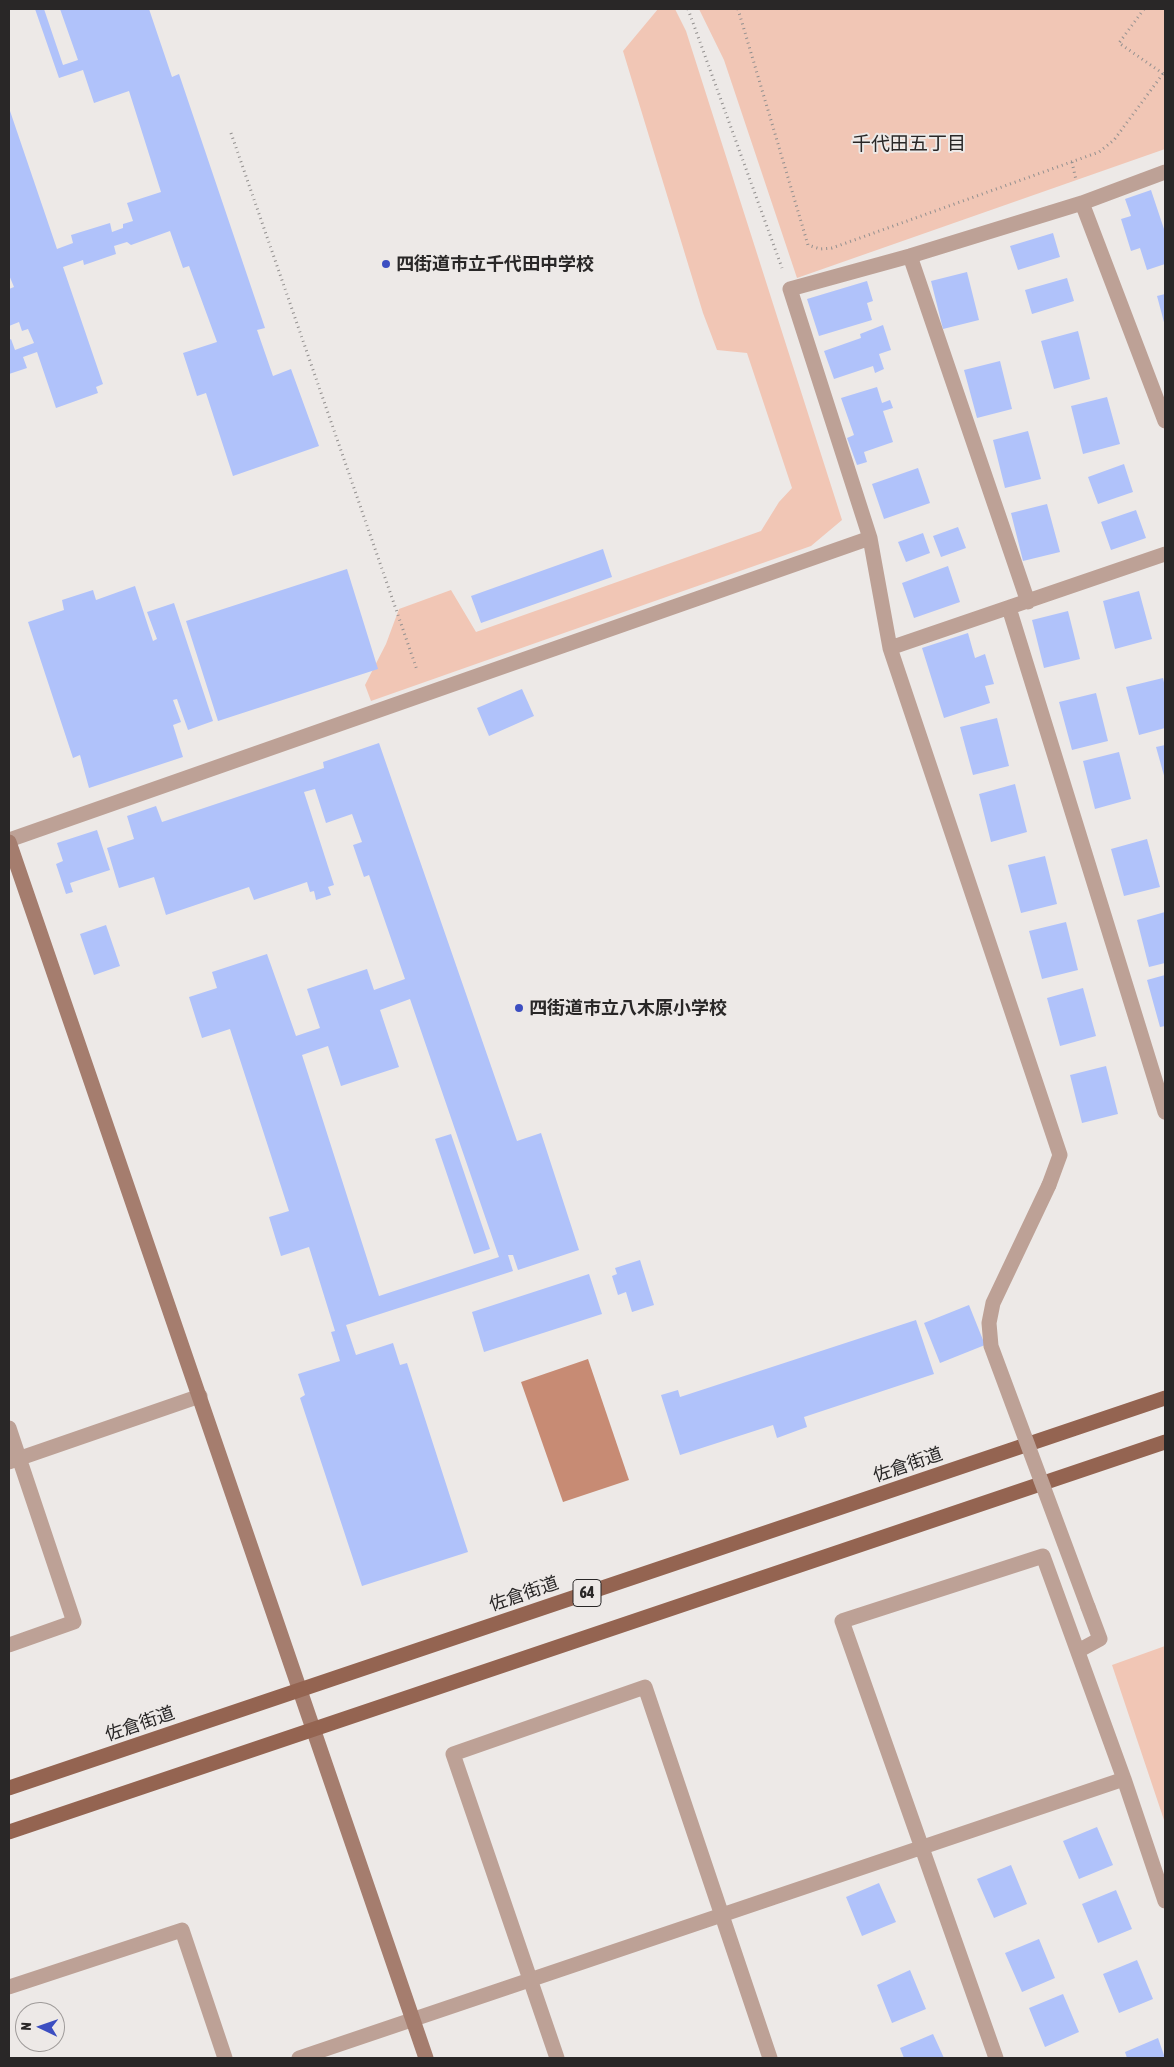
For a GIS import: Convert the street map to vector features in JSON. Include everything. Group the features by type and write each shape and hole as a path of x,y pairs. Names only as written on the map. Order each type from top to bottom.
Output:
{"main road":[{"name":"佐倉街道","path":"9,1788 1165,1398"},
{"name":"64","path":"9,1832 1165,1442"}],"street":[{"path":"1078,1652 1100,1639 991,1346 989,1323 993,1303 1049,1185 1060,1155 890,648 870,538 790,289 910,256 1082,203 1165,172"},
{"path":"1082,203 1165,421"},
{"path":"910,256 1028,602"},
{"path":"426,2058 200,1396 14,875 9,841 870,538"},
{"path":"890,648 1165,554"},
{"path":"1009,608 1158,1067 1165,1112"},
{"path":"14,1460 200,1396"},
{"path":"9,1428 14,1460 74,1622 9,1645"},
{"path":"996,2058 842,1621 1043,1556 1124,1779 1165,1901"},
{"path":"557,2058 453,1754 645,1687 770,2058"},
{"path":"299,2058 1124,1779"},
{"path":"9,1987 182,1930 225,2058"}],"path":[{"path":"688,9 790,289"},
{"path":"738,9 808,245 820,249 832,248 1099,152 1114,140 1165,73 1119,43 1144,9"},
{"path":"231,134 426,694"}],"shaded area":[{"path":"658,9 675,9 686,31 842,520 811,546 371,701 365,685 386,644 399,609 451,590 476,632 761,531 779,502 792,488 747,353 717,350 703,313 623,51"},
{"path":"699,9 1165,9 1165,149 797,278 724,60"},
{"path":"588,1359 629,1480 563,1502 521,1382"},
{"path":"1165,1646 1165,1823 1112,1665"}],"building":[{"path":"35,9 44,9 63,65 78,60 60,9 149,9 172,77 179,74 265,328 257,330 273,376 291,369 319,446 233,476 206,393 197,396 183,353 217,342 189,266 183,268 170,231 131,245 127,242 114,246 116,254 84,265 83,260 63,267 103,384 96,387 98,393 56,408 37,352 23,357 27,368 9,374 9,340 11,339 15,350 34,343 28,329 22,331 19,322 9,326 9,289 14,287 9,275 9,108 57,249 73,243 71,235 110,223 112,232 123,228 123,224 133,221 127,203 161,192 129,91 94,103 83,70 59,78"},
{"path":"1151,190 1165,232 1165,264 1147,270 1140,248 1131,251 1121,219 1131,216 1125,199"},
{"path":"1053,233 1060,257 1018,270 1010,246"},
{"path":"967,272 979,320 943,329 931,281"},
{"path":"1067,278 1074,301 1032,314 1025,290"},
{"path":"867,281 873,301 867,303 872,320 819,336 807,299"},
{"path":"1165,294 1165,326 1157,296"},
{"path":"883,325 891,350 879,354 884,369 875,373 873,366 834,379 824,351 861,338 860,334"},
{"path":"1078,331 1090,379 1054,389 1041,341"},
{"path":"1000,361 1012,409 977,418 964,370"},
{"path":"877,387 882,403 890,400 893,408 883,411 893,442 864,452 867,462 857,465 847,438 854,435 841,398"},
{"path":"1107,397 1120,444 1083,454 1071,406"},
{"path":"1028,431 1041,479 1005,488 993,440"},
{"path":"1124,464 1133,492 1098,504 1088,477"},
{"path":"918,468 930,503 884,519 872,484"},
{"path":"1047,504 1060,552 1023,561 1011,513"},
{"path":"1136,510 1146,538 1111,550 1101,522"},
{"path":"958,527 966,548 941,557 933,536"},
{"path":"923,533 930,553 906,562 898,542"},
{"path":"603,549 612,577 481,623 471,596"},
{"path":"948,566 960,602 914,618 902,583"},
{"path":"347,569 378,669 218,721 186,621"},
{"path":"135,586 153,641 157,639 147,612 174,603 213,721 188,730 177,699 173,700 181,722 173,725 183,757 89,788 80,755 73,758 28,622 64,610 62,600 93,590 96,600"},
{"path":"1139,591 1152,639 1115,649 1103,601"},
{"path":"1068,611 1080,659 1044,668 1032,620"},
{"path":"968,633 975,658 985,654 994,684 985,686 990,703 944,718 922,648"},
{"path":"1163,678 1165,687 1165,728 1139,735 1126,687"},
{"path":"522,689 534,716 489,736 477,708"},
{"path":"1096,693 1108,741 1072,750 1059,702"},
{"path":"997,718 1009,766 973,775 960,727"},
{"path":"379,743 517,1141 541,1133 579,1250 518,1270 513,1255 508,1255 513,1271 346,1325 356,1355 393,1343 400,1365 407,1363 468,1552 362,1586 300,1398 305,1395 298,1374 340,1361 331,1332 335,1331 309,1247 281,1256 269,1217 289,1211 230,1029 202,1038 189,997 217,988 212,972 267,954 296,1036 320,1028 307,989 367,969 374,990 405,979 369,875 364,877 353,845 362,842 352,814 326,823 315,789 304,792 334,885 328,887 331,895 316,900 314,891 310,892 307,882 254,900 249,887 166,915 154,877 119,888 107,848 134,839 127,816 156,806 162,822 324,768 323,762","holes":["410,999 499,1257 379,1296 302,1055 328,1046 341,1086 399,1067 380,1010"]},
{"path":"1165,745 1165,779 1156,747"},
{"path":"1119,752 1131,799 1095,809 1083,761"},
{"path":"1015,784 1027,832 991,842 979,794"},
{"path":"97,830 110,870 70,883 73,892 66,894 56,864 63,861 57,843"},
{"path":"1147,839 1160,887 1124,896 1111,849"},
{"path":"1045,856 1057,904 1021,913 1008,865"},
{"path":"1165,912 1165,963 1149,967 1137,920"},
{"path":"1066,922 1078,970 1042,979 1029,931"},
{"path":"106,925 120,966 94,975 80,934"},
{"path":"1165,975 1165,1026 1160,1027 1147,980"},
{"path":"1083,988 1096,1036 1060,1046 1047,998"},
{"path":"1106,1066 1118,1114 1082,1123 1070,1075"},
{"path":"451,1134 490,1249 474,1254 435,1139"},
{"path":"640,1260 654,1305 632,1312 626,1292 618,1295 612,1276 617,1274 615,1268"},
{"path":"589,1274 602,1314 484,1352 472,1312"},
{"path":"969,1305 985,1345 940,1363 924,1323"},
{"path":"916,1320 934,1374 804,1417 807,1427 777,1438 773,1425 680,1455 661,1395 678,1390 680,1397"},
{"path":"1097,1827 1113,1865 1079,1879 1063,1841"},
{"path":"1011,1865 1027,1904 994,1918 977,1879"},
{"path":"879,1883 896,1922 862,1936 846,1897"},
{"path":"1116,1890 1132,1929 1098,1943 1082,1904"},
{"path":"1039,1939 1055,1978 1022,1992 1005,1953"},
{"path":"1137,1960 1153,1999 1119,2013 1103,1974"},
{"path":"910,1970 926,2009 892,2023 877,1985"},
{"path":"1063,1994 1079,2032 1045,2047 1029,2008"},
{"path":"933,2034 944,2058 904,2058 900,2048"},
{"path":"1158,2038 1165,2058 1127,2058 1125,2052"}],"place":[{"name":"四街道市立千代田中学校","path":"386,264"},
{"name":"四街道市立八木原小学校","path":"519,1008"}],"district":[{"name":"千代田五丁目","path":"909,144"}]}
